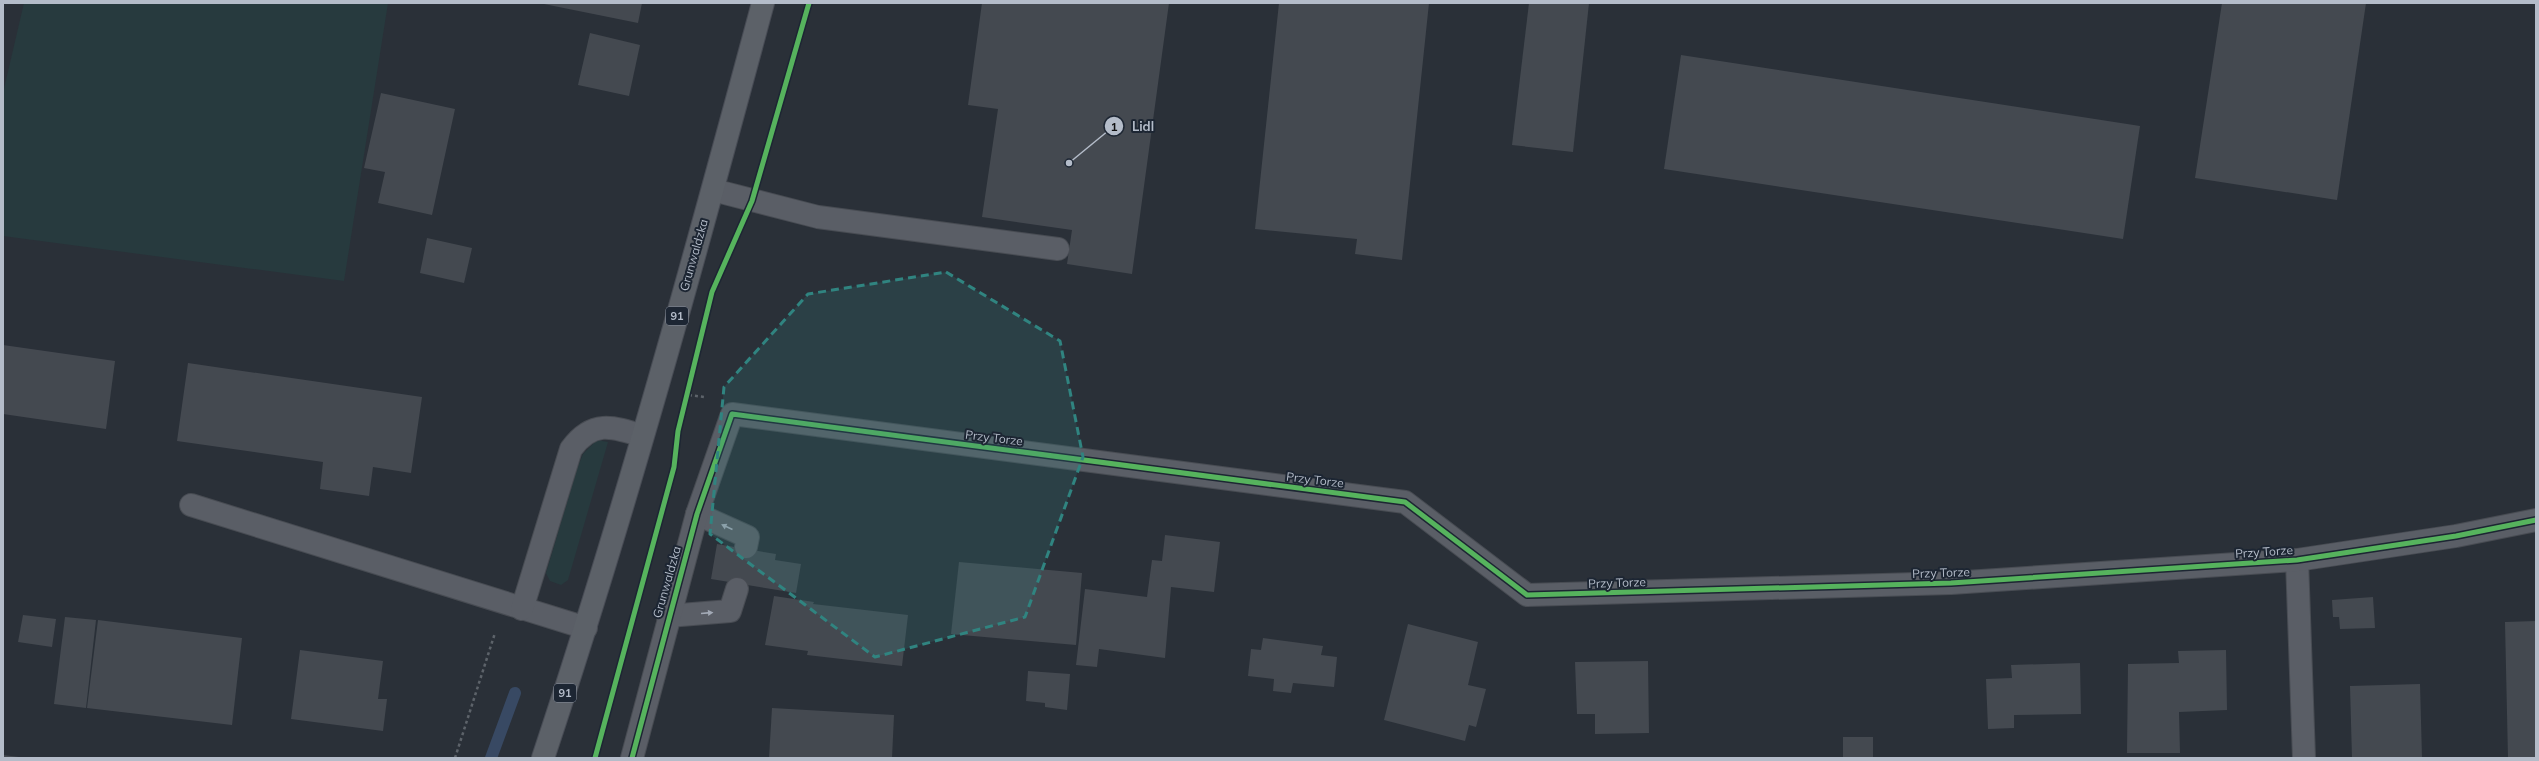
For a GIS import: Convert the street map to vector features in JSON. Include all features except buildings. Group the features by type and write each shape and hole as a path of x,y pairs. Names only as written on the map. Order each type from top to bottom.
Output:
{"main road":[{"name":"Grunwaldzka","path":"543,758 586,628 642,436 713,190 763,3"}],"street":[{"path":"713,190 818,217 1058,249"},
{"name":"Grunwaldzka","path":"632,758 668,616 697,514 732,414"},
{"name":"Przy Torze","path":"732,414 1405,502 1527,595 1951,583 2297,560 2456,536 2536,520"},
{"path":"522,610 571,449 579,438 592,430 609,426 642,436"},
{"path":"191,505 522,610 586,628"},
{"path":"697,514 748,537 746,547"},
{"name":"Przy Torze","path":"2297,560 2304,758"},
{"path":"668,616 730,611 737,588"}],"highlighted area":[{"path":"946,272 1060,341 1083,457 1025,617 875,657 710,534 724,387 808,294"}],"green space":[{"path":"24,3 388,3 344,281 3,236 3,93"},
{"path":"597,440 608,442 568,580 561,585 550,581 546,573 577,469 583,454"}],"waterway":[{"path":"491,758 515,693"}],"cycle path":[{"path":"595,758 674,467 678,431 712,292 752,201 809,3"},
{"path":"632,758 697,514 732,414 1405,502 1527,595 1951,583 2297,560 2456,536 2536,520"}],"place":[{"name":"Lidl","path":"1069,163"}]}
